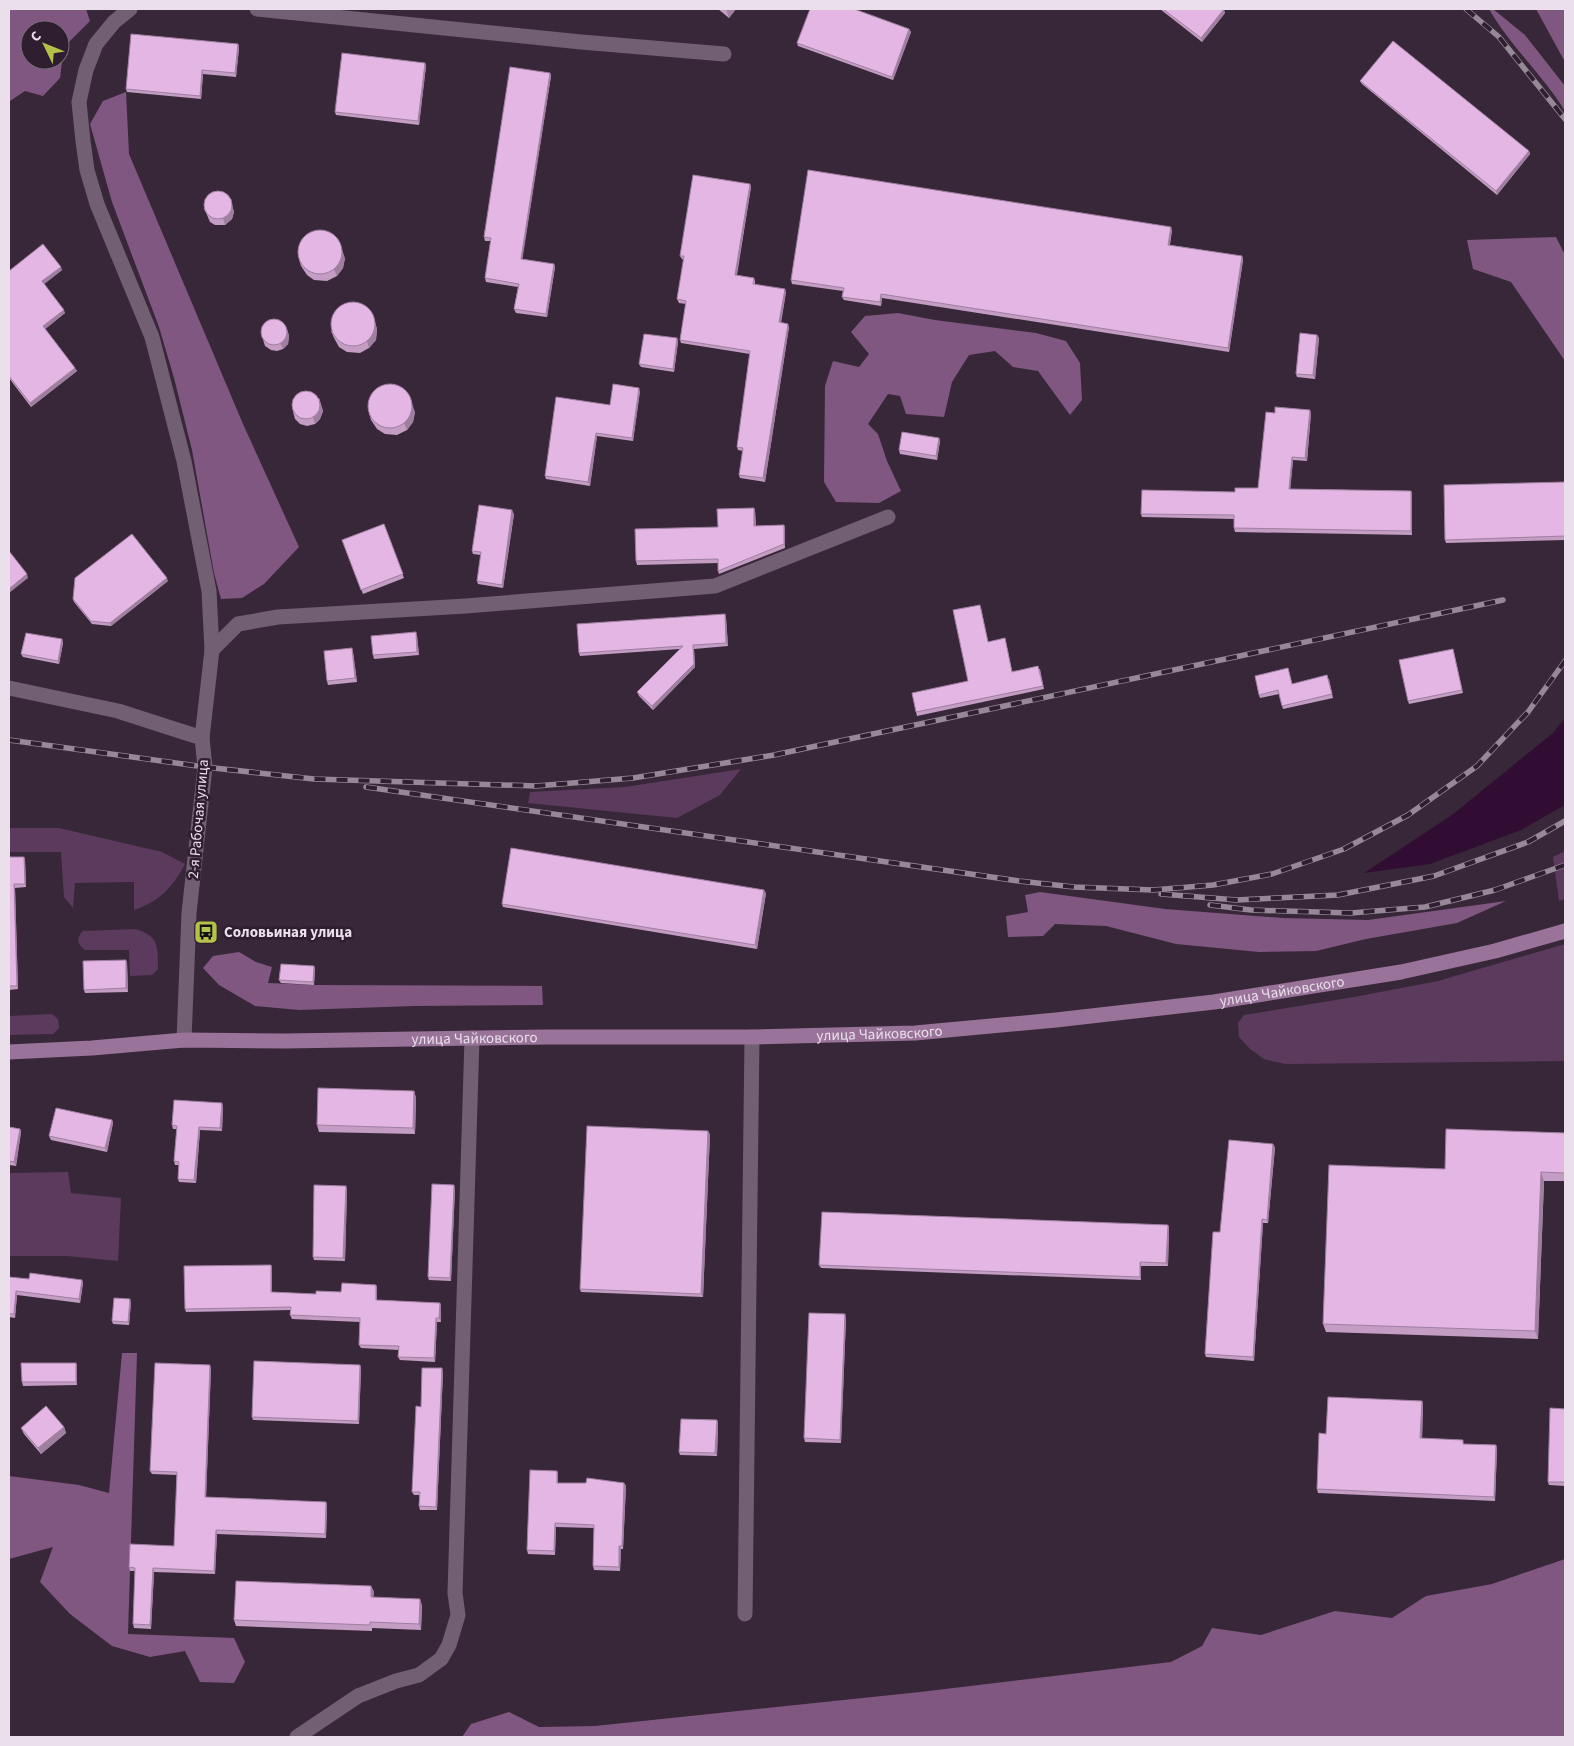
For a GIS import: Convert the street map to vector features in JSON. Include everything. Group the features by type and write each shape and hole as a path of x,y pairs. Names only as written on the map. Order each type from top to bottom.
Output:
{"main road":[{"name":"улица Чайковского","path":"184,1040 285,1041 752,1037 915,1033 1056,1020 1214,1002 1401,972 1495,951 1565,931"},
{"path":"9,1052 92,1048 184,1040"}],"street":[{"path":"130,9 114,22 96,44 86,70 79,102 87,170 97,204 152,337 184,461 209,591 212,650 202,738"},
{"path":"257,9 581,42 724,54"},
{"path":"212,650 238,624 278,617 466,606 715,586 888,517"},
{"name":"2-я Рабочая улица","path":"9,688 118,712 202,738 205,766 189,913 184,1040"},
{"path":"745,1614 752,1037"},
{"path":"297,1737 358,1696 396,1681 419,1675 441,1659 449,1645 458,1615 455,1593 472,1038"}],"shaded area":[{"path":"9,9 86,9 90,21 70,41 70,20 20,20 20,70 61,70 60,78 43,96 25,91 10,101"},
{"path":"1489,9 1493,9 1525,35 1565,86 1565,111 1547,85 1497,23"},
{"path":"1536,9 1565,9 1565,62"},
{"path":"126,92 129,154 243,424 299,547 264,584 242,598 221,599 214,573 192,450 174,378 159,327 112,202 90,124 103,101"},
{"path":"1556,237 1565,255 1565,361 1511,282 1473,269 1467,240"},
{"path":"898,313 935,320 1036,333 1066,341 1080,363 1082,400 1070,415 1038,371 1013,367 995,351 969,355 952,382 944,417 906,414 900,396 888,394 868,424 878,434 887,461 901,491 879,503 836,502 824,482 825,386 833,361 859,367 869,354 851,332 865,316"},
{"path":"1565,718 1565,805 1521,830 1430,864 1364,873 1452,815 1553,733"},
{"path":"741,769 720,795 677,818 528,803 530,792 625,787"},
{"path":"9,828 59,828 162,852 185,864 164,893 134,910 134,882 75,883 73,908 64,897 61,852 9,852"},
{"path":"1565,851 1565,899 1559,901 1553,857"},
{"path":"1040,892 1165,909 1283,918 1368,920 1506,901 1457,923 1366,939 1316,951 1259,952 1176,944 1106,926 1055,924 1043,936 1008,937 1006,916 1028,912 1025,895"},
{"path":"135,929 149,935 156,943 158,969 152,975 130,976 129,950 85,950 78,941 83,931"},
{"path":"1565,944 1565,1061 1285,1064 1264,1059 1250,1049 1239,1037 1238,1023 1244,1015 1438,981"},
{"path":"239,952 256,962 272,967 268,983 542,986 543,1005 414,1006 299,1010 255,1006 219,985 203,968 213,956"},
{"path":"52,1014 58,1019 59,1028 53,1034 9,1035 9,1016"},
{"path":"68,1172 71,1193 121,1198 118,1261 67,1256 9,1256 9,1173"},
{"path":"122,1353 137,1353 128,1634 234,1638 245,1662 234,1683 200,1682 185,1651 150,1657 112,1646 70,1614 40,1582 53,1547 9,1559 9,1476 79,1485 109,1493"},
{"path":"1565,1559 1565,1737 462,1737 471,1724 509,1712 539,1727 595,1726 920,1692 1171,1662 1202,1646 1212,1628 1261,1635 1335,1611 1392,1618 1426,1596 1492,1584"}],"building":[{"path":"810,9 854,9 909,29 892,77 797,43"},
{"path":"1163,9 1224,9 1201,38"},
{"path":"131,34 238,44 235,73 202,70 200,96 126,89"},
{"path":"1393,41 1529,151 1496,191 1360,81"},
{"path":"342,53 425,63 418,121 335,112"},
{"path":"510,67 550,73 521,259 554,264 546,314 514,309 519,284 485,278 491,238 484,237"},
{"path":"808,170 1171,227 1168,245 1242,256 1228,348 881,294 880,302 842,297 844,288 791,280"},
{"path":"693,175 750,184 735,275 754,278 753,284 785,289 779,322 788,324 763,478 739,475 743,448 737,447 750,351 680,340 686,301 677,299 684,256 680,256"},
{"path":"218,191 228,195 232,205 228,215 218,219 208,215 204,205 208,195"},
{"path":"320,230 332,234 338,240 342,252 338,264 332,270 320,274 308,270 302,264 298,252 302,240 308,234"},
{"path":"43,244 61,267 42,281 64,310 43,326 75,368 30,403 9,376 9,271"},
{"path":"353,302 365,306 371,312 375,324 371,336 365,342 353,346 341,342 335,336 331,324 335,312 341,306"},
{"path":"274,319 283,323 287,332 283,341 274,345 265,341 261,332 265,323"},
{"path":"1300,333 1317,335 1313,375 1296,374"},
{"path":"644,334 677,338 673,369 639,364"},
{"path":"390,384 402,388 408,394 412,406 408,418 402,424 390,428 378,424 372,418 368,406 372,394 378,388"},
{"path":"613,384 639,388 632,438 596,433 588,482 545,476 556,397 610,405"},
{"path":"306,391 316,395 320,405 316,415 306,419 296,415 292,405 296,395"},
{"path":"1275,407 1310,410 1305,458 1292,457 1289,489 1411,491 1411,531 1234,528 1234,515 1141,514 1142,490 1235,492 1235,488 1258,488 1266,412 1275,413"},
{"path":"902,432 939,438 936,456 899,450"},
{"path":"1565,482 1565,536 1445,540 1444,485"},
{"path":"479,505 512,510 502,585 477,581 481,552 472,551"},
{"path":"754,508 754,526 784,525 784,544 718,571 718,559 636,561 635,529 718,527 717,509"},
{"path":"384,524 403,574 361,590 342,540"},
{"path":"132,534 167,578 110,623 91,621 73,599 75,578"},
{"path":"9,551 27,574 9,589"},
{"path":"980,605 988,642 1005,638 1012,672 1038,666 1043,686 916,712 912,693 968,681 953,610"},
{"path":"725,614 726,643 693,645 694,664 652,706 637,692 683,646 579,653 577,624"},
{"path":"416,632 417,652 373,655 371,636"},
{"path":"26,633 62,639 58,661 21,654"},
{"path":"352,648 355,678 327,681 324,651"},
{"path":"1453,649 1462,690 1408,701 1399,660"},
{"path":"1288,668 1292,684 1327,675 1332,694 1282,706 1278,690 1259,695 1255,676"},
{"path":"511,848 764,890 755,945 502,904"},
{"path":"9,857 24,857 25,884 14,884 17,986 9,986"},
{"path":"126,960 126,988 84,990 83,961"},
{"path":"281,964 314,966 313,982 279,980"},
{"path":"318,1088 414,1091 413,1128 317,1125"},
{"path":"174,1100 222,1103 220,1128 199,1127 194,1180 178,1179 179,1162 174,1161 177,1126 172,1125"},
{"path":"56,1108 112,1120 105,1148 49,1136"},
{"path":"587,1126 708,1131 701,1294 580,1289"},
{"path":"9,1127 20,1129 14,1162 9,1161"},
{"path":"1446,1129 1565,1133 1565,1173 1541,1172 1535,1331 1323,1324 1329,1165 1445,1169"},
{"path":"1229,1140 1273,1144 1267,1220 1262,1219 1253,1357 1205,1354 1213,1232 1220,1232"},
{"path":"432,1184 454,1185 450,1278 428,1277"},
{"path":"314,1185 346,1186 343,1258 313,1257"},
{"path":"822,1212 1168,1225 1166,1263 1140,1262 1140,1277 819,1265"},
{"path":"271,1265 271,1292 316,1294 316,1291 341,1292 342,1283 376,1285 376,1300 440,1303 439,1318 436,1318 434,1358 398,1357 399,1346 359,1345 360,1318 290,1315 291,1307 185,1309 184,1266"},
{"path":"30,1273 82,1280 79,1299 16,1291 14,1314 9,1314 9,1277 29,1279"},
{"path":"114,1298 130,1299 128,1322 112,1321"},
{"path":"809,1313 845,1314 840,1440 804,1438"},
{"path":"254,1361 360,1365 358,1421 252,1417"},
{"path":"21,1363 76,1363 76,1382 22,1382"},
{"path":"155,1363 210,1365 205,1497 326,1502 325,1534 216,1530 214,1571 153,1568 150,1625 133,1624 135,1568 129,1567 130,1544 174,1546 177,1472 150,1471"},
{"path":"422,1368 442,1368 436,1507 419,1506 420,1492 412,1492 416,1406 421,1407"},
{"path":"1328,1397 1422,1401 1420,1438 1463,1440 1463,1444 1496,1445 1494,1497 1317,1489 1319,1433 1326,1434"},
{"path":"46,1406 64,1427 38,1448 21,1428"},
{"path":"1550,1408 1565,1409 1565,1482 1548,1482"},
{"path":"681,1419 717,1420 715,1453 679,1452"},
{"path":"530,1470 557,1471 557,1483 586,1483 587,1478 624,1483 622,1546 619,1546 619,1567 593,1566 594,1525 555,1523 554,1551 527,1550"},
{"path":"236,1581 371,1586 371,1597 420,1599 419,1624 370,1622 370,1625 234,1620"}],"railway":[{"path":"1466,9 1499,37 1565,119"},
{"path":"9,740 205,767 314,779 536,786 633,778 774,755 1503,600"},
{"path":"366,787 1019,881 1074,887 1153,890 1213,885 1272,874 1344,849 1408,815 1477,766 1528,712 1565,661"},
{"path":"1161,894 1237,900 1338,895 1434,876 1528,842 1565,821"},
{"path":"1210,905 1251,910 1351,913 1425,907 1495,890 1565,865"}],"place":[{"name":"Соловьиная улица","path":"206,932"}]}
